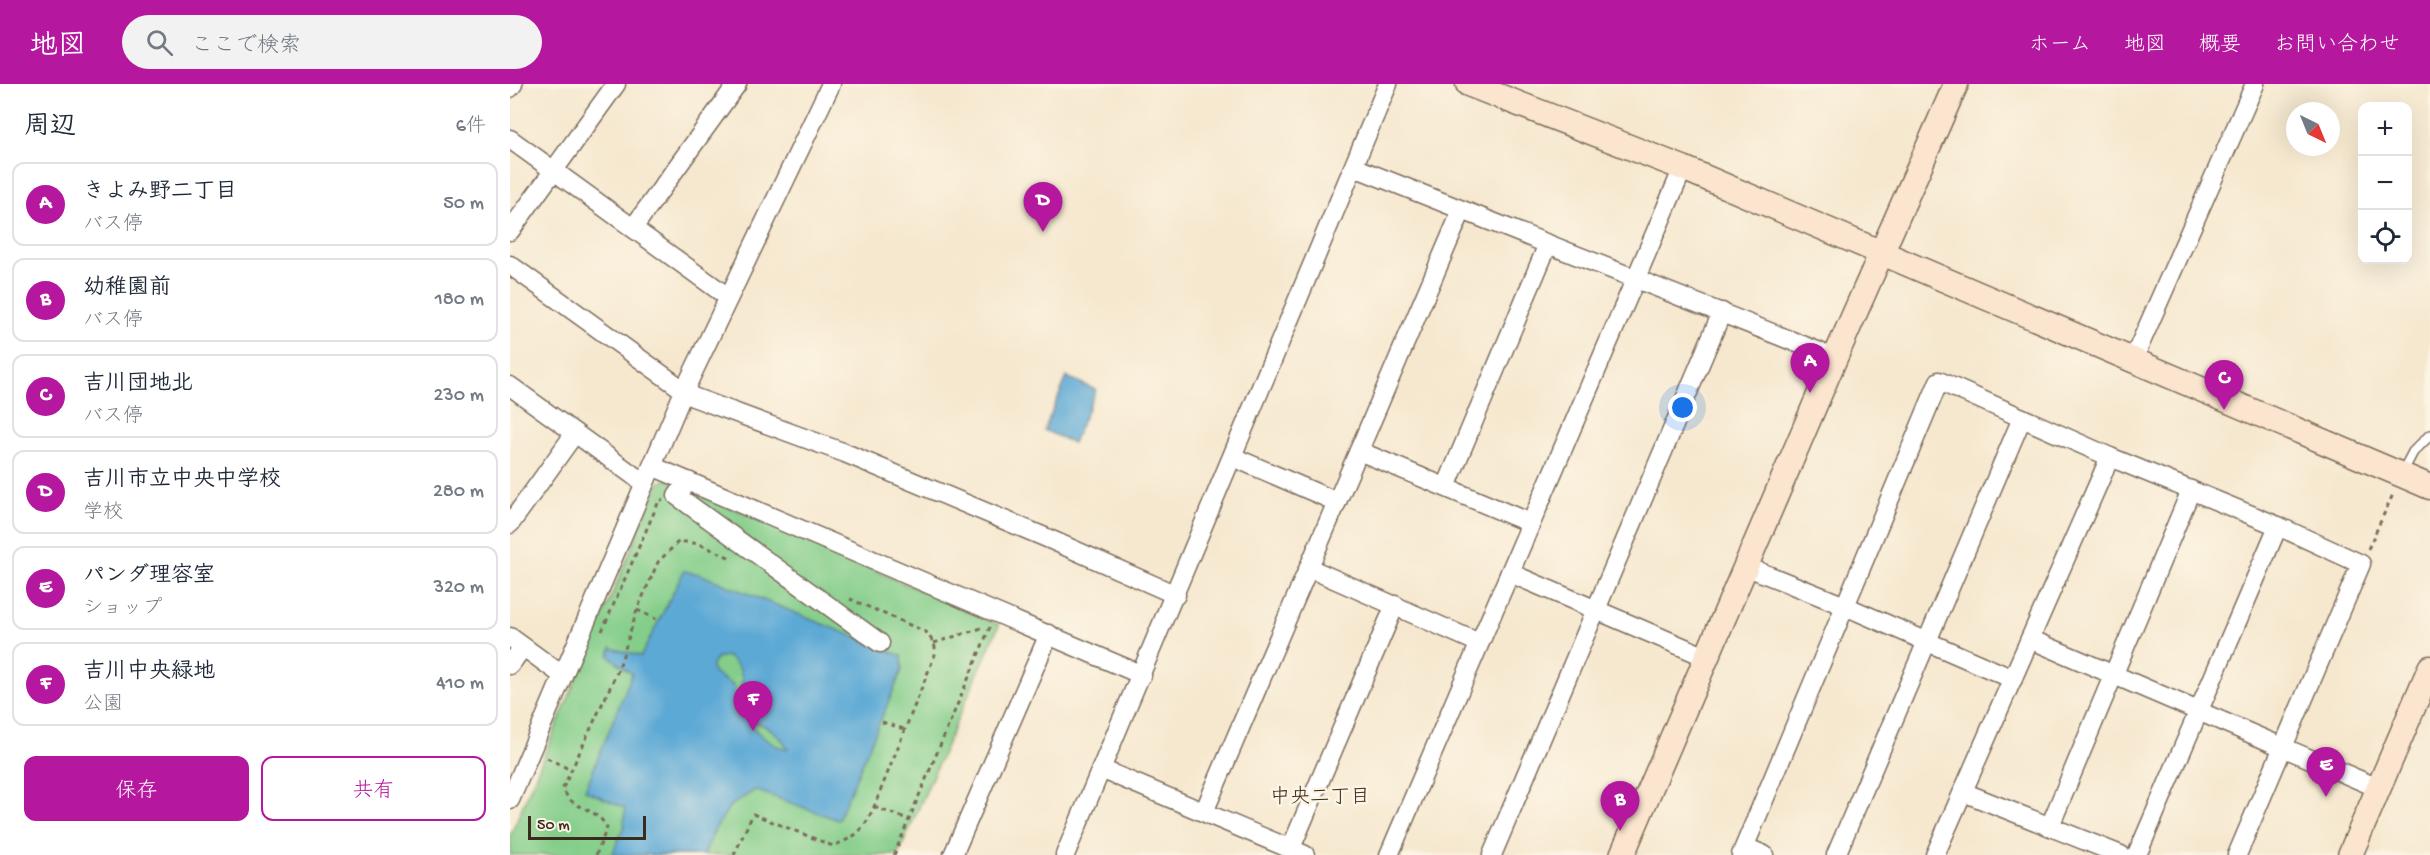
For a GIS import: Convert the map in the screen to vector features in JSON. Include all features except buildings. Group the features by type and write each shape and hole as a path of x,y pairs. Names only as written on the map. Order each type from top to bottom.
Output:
{"street":[{"path":"510,88 513,84"},
{"path":"510,231 616,84"},
{"path":"633,228 737,84"},
{"path":"510,800 684,391 831,84"},
{"path":"1065,855 1176,595 1388,84"},
{"path":"1468,84 1683,168 1882,251 2430,487"},
{"path":"1622,855 1835,358 1956,84"},
{"path":"2133,360 2255,84"},
{"path":"510,139 728,297"},
{"path":"1354,167 1835,358"},
{"path":"1389,855 1683,168"},
{"path":"1204,812 1462,210"},
{"path":"1446,487 1548,244"},
{"path":"510,265 697,399 845,453 933,489 1176,595"},
{"path":"1492,855 1722,312"},
{"path":"1764,855 1743,851 1939,381 2361,564 2237,855"},
{"path":"510,386 644,483"},
{"path":"1836,855 2022,418"},
{"path":"510,524 575,433"},
{"path":"1359,451 1530,524"},
{"path":"1233,457 1337,502"},
{"path":"1935,855 2110,457"},
{"path":"652,466 993,619 1048,634 1142,675"},
{"path":"688,481 677,496 880,643"},
{"path":"2050,826 2191,490"},
{"path":"2137,855 2277,526"},
{"path":"1745,566 1845,606 2013,679"},
{"path":"1309,568 1479,643"},
{"path":"1510,573 1706,657"},
{"path":"1101,769 1298,852 1395,605"},
{"path":"953,855 1048,634"},
{"path":"2030,639 2378,788"},
{"path":"510,665 517,642 562,675"},
{"path":"2350,855 2430,668"},
{"path":"1963,792 2121,855"}],"lane":[{"path":"2402,474 2413,452 2430,435"}],"path":[{"path":"2361,564 2402,474"},
{"path":"598,640 659,501 677,496"},
{"path":"596,855 607,828 599,814 571,802 563,788 619,668 637,610 658,562 679,540 699,544 738,561"},
{"path":"637,610 656,619"},
{"path":"934,643 980,627 993,619"},
{"path":"894,855 993,619"},
{"path":"882,722 906,730"},
{"path":"551,748 546,759 571,770"},
{"path":"734,855 753,814 833,846 855,836 865,825 874,807 889,765"},
{"path":"874,807 905,818"}],"green space":[{"path":"666,479 999,625 898,855 510,855 510,836 659,483"}],"water":[{"path":"1067,377 1096,390 1073,443 1044,430"},
{"path":"684,571 699,574 902,656 902,670 838,820 755,790 730,806 715,829 704,855 612,855 624,826 625,808 585,790 632,674 609,656 611,648 641,656","holes":["726,656 737,665 742,676 741,688 734,700 734,686 713,673 712,665 717,658","758,723 776,733 788,749 767,740 750,724"]}],"place":[{"name":"吉川市立中央中学校","path":"1043,232"},
{"name":"きよみ野二丁目","path":"1810,393"},
{"name":"吉川団地北","path":"2224,410"},
{"name":"吉川中央緑地","path":"753,731"},
{"name":"パンダ理容室","path":"2326,797"},
{"name":"幼稚園前","path":"1620,831"}],"district":[{"name":"中央二丁目","path":"1320,798"}]}
